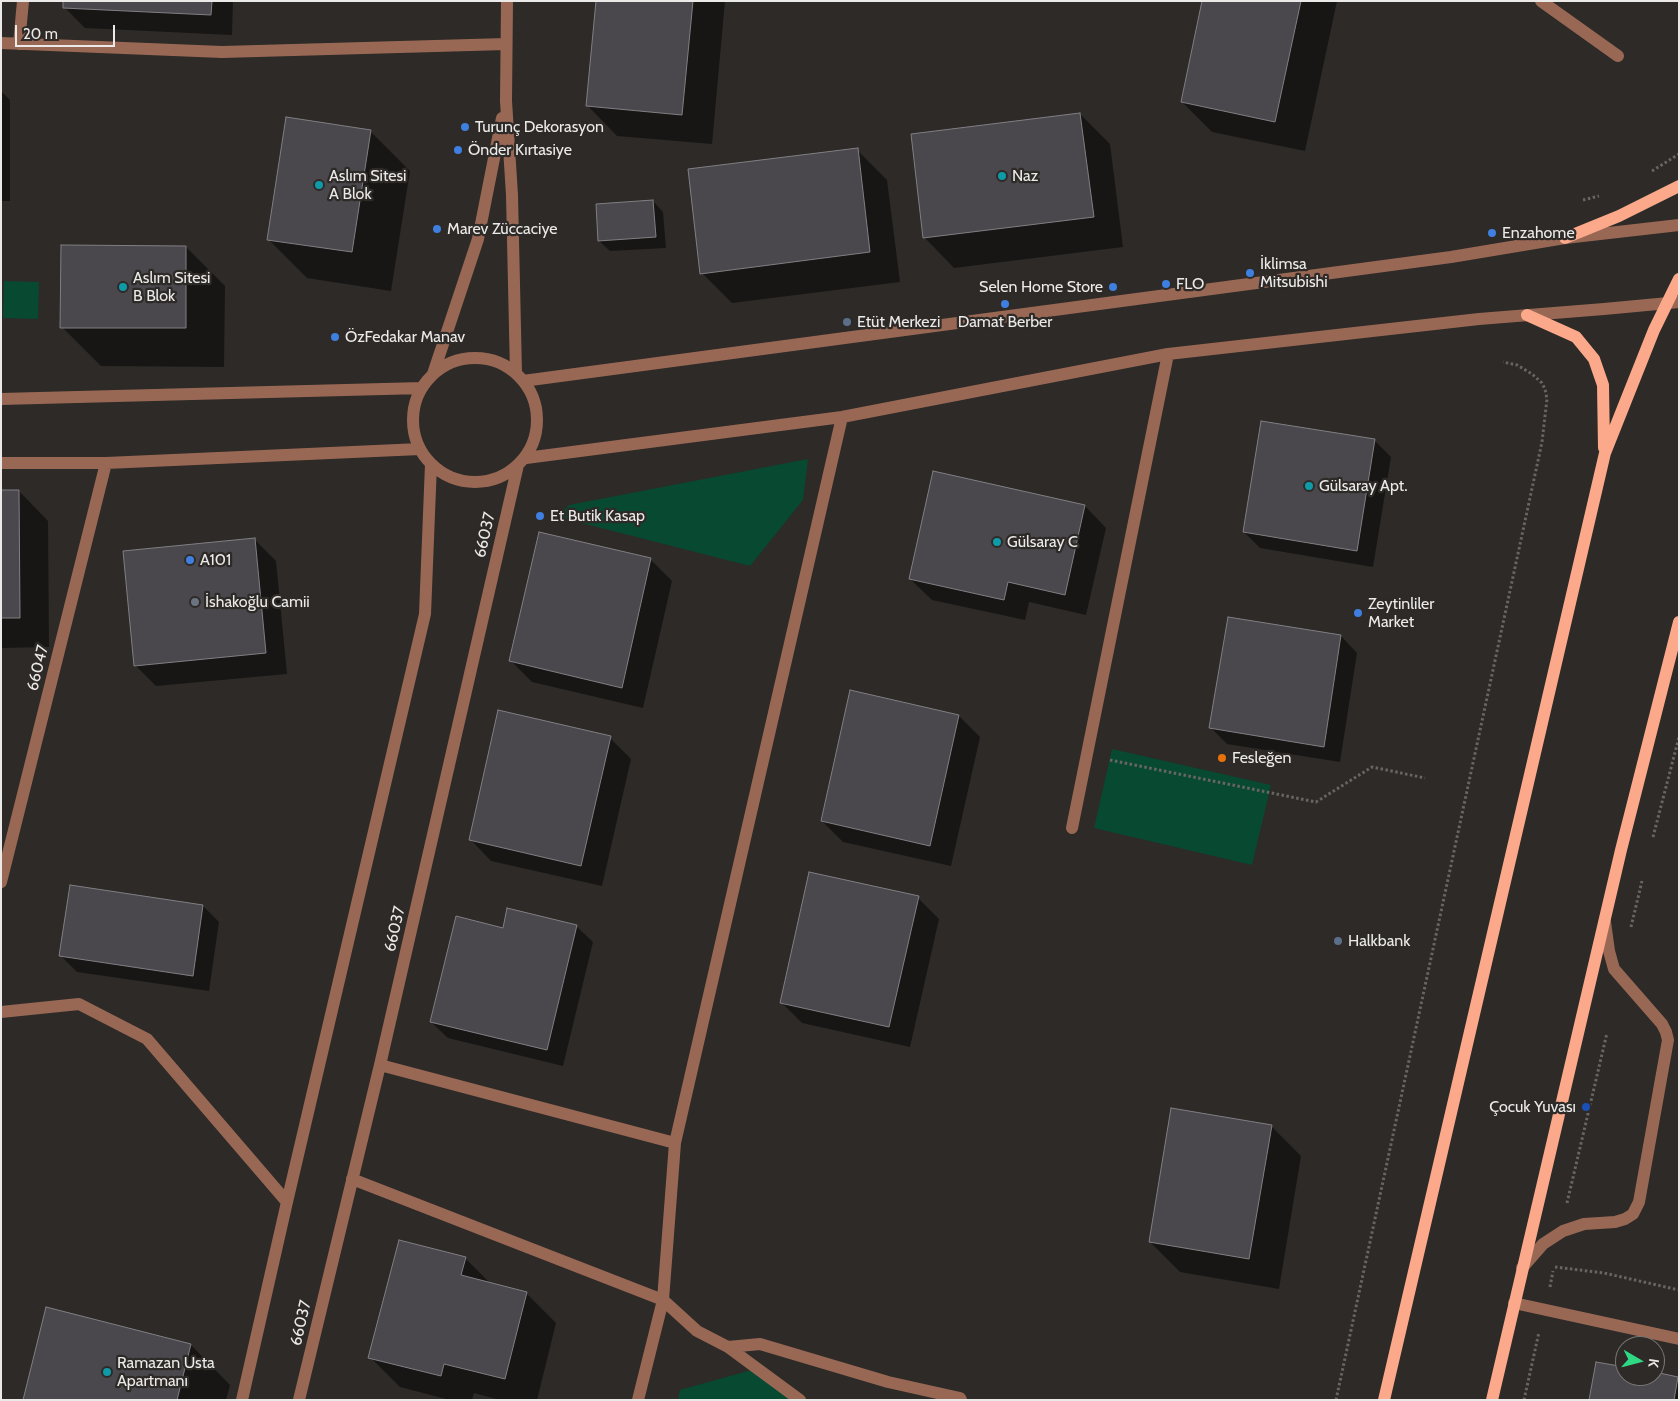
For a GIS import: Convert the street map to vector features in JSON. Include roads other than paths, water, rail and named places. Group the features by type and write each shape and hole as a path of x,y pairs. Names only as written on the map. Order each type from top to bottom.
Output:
{"main road":[{"path":"1565,238 1619,216 1679,186"},
{"path":"1384,1400 1604,453 1673,303 1679,279"},
{"path":"1527,315 1576,337 1594,359 1603,385 1604,453"},
{"path":"1492,1400 1604,919 1679,622"}],"street":[{"path":"19,44 23,1"},
{"path":"507,1 506,101 520,377"},
{"path":"1541,1 1618,56"},
{"path":"1,43 222,52 506,44"},
{"path":"432,374 447,364 463,359 481,358 498,362 520,377 530,389 536,406 538,424 534,442 522,462 510,472 490,481 468,483 448,477 431,464 420,449 414,431 413,412 422,388 432,374 478,239 506,101"},
{"path":"520,377 1441,258 1565,238 1679,225"},
{"path":"522,462 842,417 1168,354 1329,334 1673,303"},
{"path":"1072,828 1168,354"},
{"path":"1,398 422,388"},
{"path":"638,1400 663,1300 675,1143 842,417"},
{"path":"1,463 106,463 420,449"},
{"name":"66037","path":"299,1400 522,462"},
{"name":"66047","path":"1,882 106,463"},
{"path":"242,1400 286,1202 425,614 431,464"},
{"path":"1522,1268 1543,1244 1562,1231 1584,1224 1625,1220 1633,1214 1639,1202 1668,1040 1662,1024 1614,969 1604,919"},
{"path":"1,1012 79,1004 148,1040 286,1202"},
{"path":"380,1065 675,1143"},
{"path":"352,1179 663,1300 697,1331 728,1347 800,1400"},
{"path":"1514,1303 1679,1339"},
{"path":"728,1347 760,1344 888,1382 960,1398 961,1400"}],"place":[{"name":"Turunç Dekorasyon","path":"465,127"},
{"name":"Önder Kırtasiye","path":"458,150"},
{"name":"Naz","path":"1002,176"},
{"name":"Aslım Sitesi A Blok","path":"319,185"},
{"name":"Marev Züccaciye","path":"437,229"},
{"name":"Enzahome","path":"1492,233"},
{"name":"İklimsa Mitsubishi","path":"1250,273"},
{"name":"FLO","path":"1166,284"},
{"name":"Aslım Sitesi B Blok","path":"123,287"},
{"name":"Selen Home Store","path":"1113,287"},
{"name":"Damat Berber","path":"1005,304"},
{"name":"Etüt Merkezi","path":"847,322"},
{"name":"ÖzFedakar Manav","path":"335,337"},
{"name":"Gülsaray Apt.","path":"1309,486"},
{"name":"Et Butik Kasap","path":"540,516"},
{"name":"Gülsaray C","path":"997,542"},
{"name":"A101","path":"190,560"},
{"name":"İshakoğlu Camii","path":"195,602"},
{"name":"Zeytinliler Market","path":"1358,613"},
{"name":"Fesleğen","path":"1222,758"},
{"name":"Halkbank","path":"1338,941"},
{"name":"Çocuk Yuvası","path":"1586,1107"},
{"name":"Ramazan Usta Apartmanı","path":"107,1372"}]}
